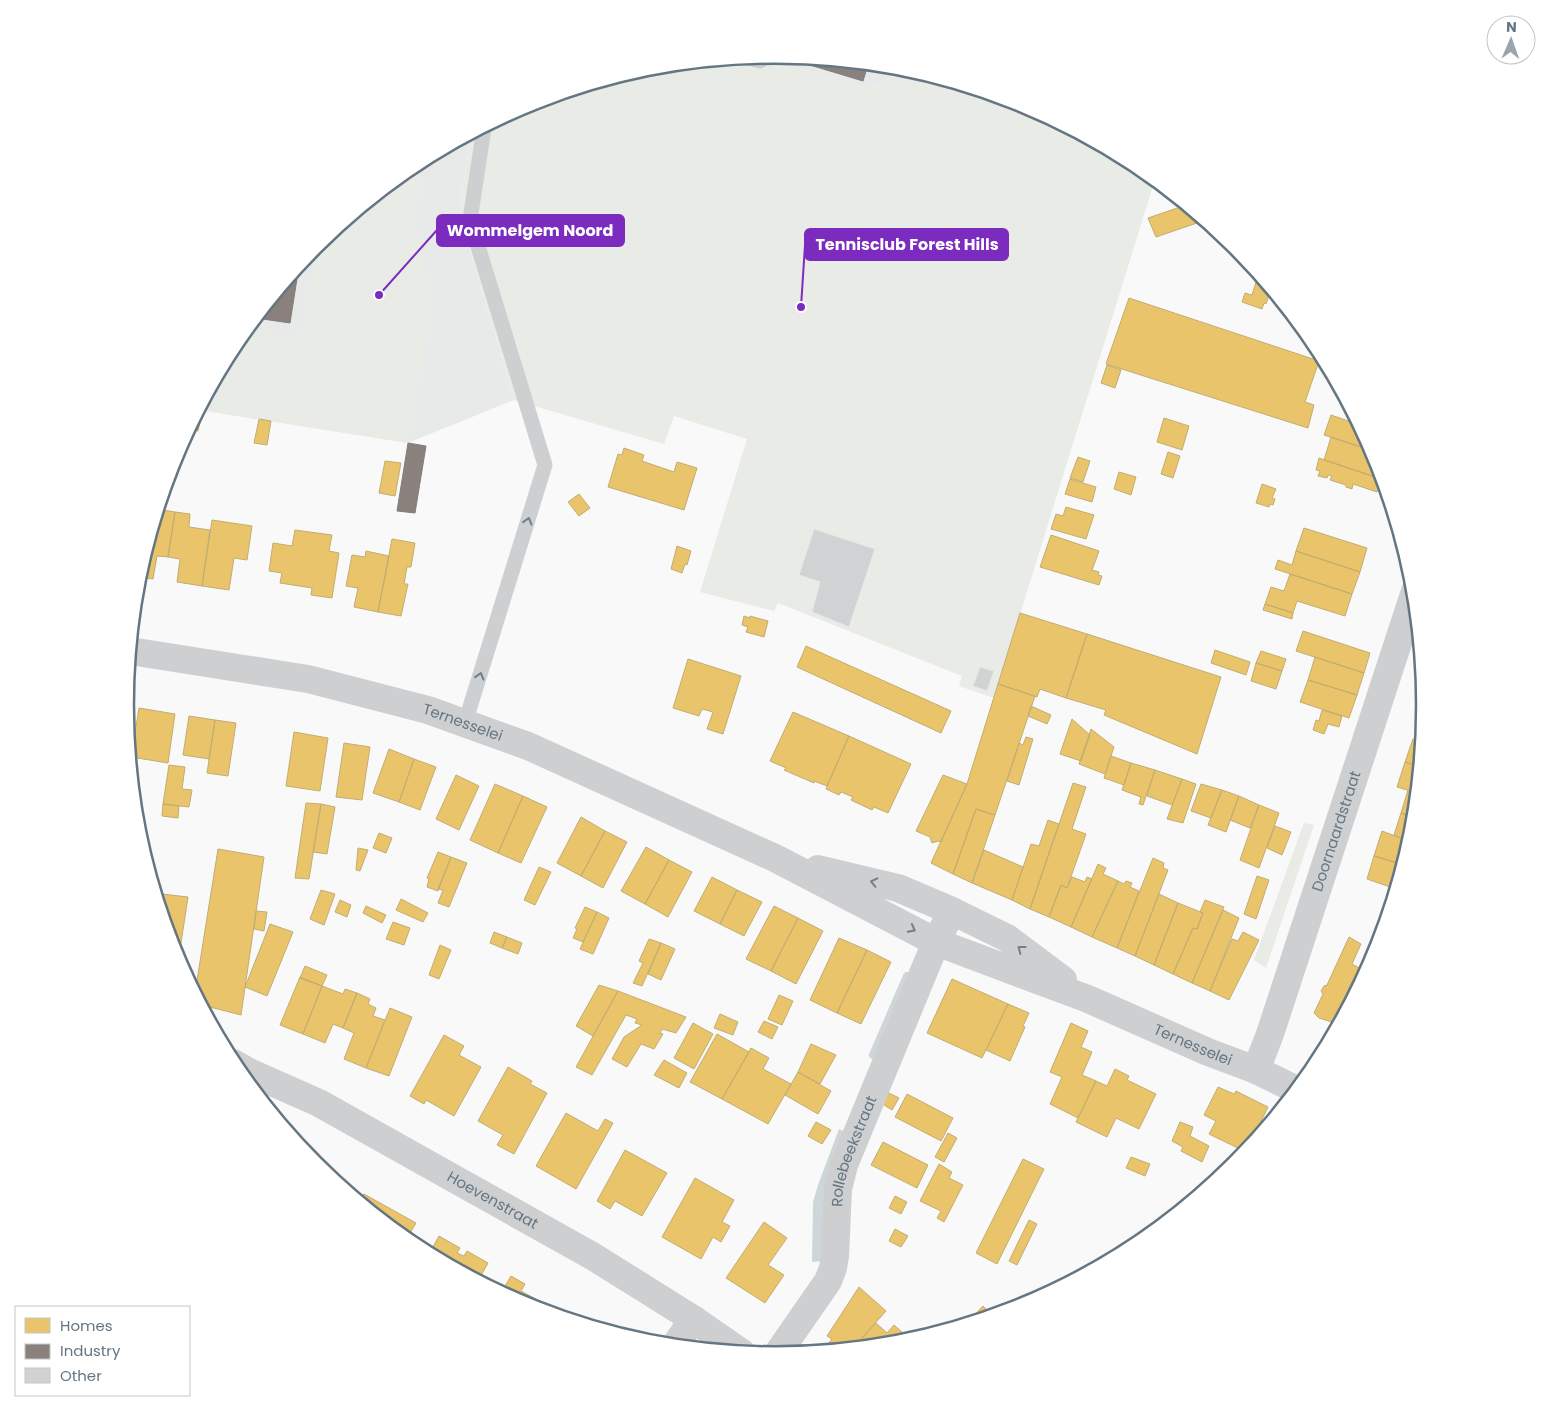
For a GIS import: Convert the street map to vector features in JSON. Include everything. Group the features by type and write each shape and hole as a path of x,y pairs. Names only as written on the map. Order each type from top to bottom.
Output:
{"street":[{"name":"Doornaardstraat","path":"1256,1070 1273,1024 1410,608"},
{"name":"Ternesselei","path":"136,652 308,679 409,705 465,722 528,746 775,858 936,942 1088,999 1208,1052 1256,1070 1291,1087"},
{"name":"Ternesselei","path":"775,858 898,888 952,911 1007,938 1088,999"},
{"path":"936,942 952,911"},
{"name":"Rollebeekstraat","path":"782,1347 828,1281 835,1256 838,1189 846,1158 936,942"},
{"name":"Hoevenstraat","path":"250,1073 319,1103 594,1256 732,1346"},
{"path":"679,1340 693,1319"}],"lane":[{"path":"465,722 545,465 470,220 483,135"}],"shaded area":[{"path":"785,64 859,69 896,75 870,89"},
{"path":"785,64 870,89 896,75 942,86 982,98 1059,130 1096,150 1153,187 994,698 959,686 962,676 778,603 774,611 700,592 747,439 674,416 664,444 514,400 459,214 470,142 530,113 569,98 609,86 650,76 734,65"},
{"path":"470,142 459,214 514,400 408,443 206,411 242,349 266,315 293,282 322,252 352,223 385,196 419,172"},
{"path":"423,170 416,221 433,307 408,443 206,411 220,385 255,330 300,338 313,261 352,223 385,196"},
{"path":"1304,823 1314,825 1266,968 1254,960"},
{"path":"839,1129 847,1133 823,1261 812,1262 813,1202"}],"building: Homes":[{"path":"1180,207 1197,223 1156,237 1148,218"},
{"path":"1256,282 1269,295 1262,309 1242,302 1245,293 1252,295"},
{"path":"1129,298 1316,360 1318,364 1305,402 1314,405 1308,428 1106,364"},
{"path":"1107,365 1121,370 1115,388 1101,383"},
{"path":"1331,415 1351,422 1362,448 1324,435"},
{"path":"1164,418 1189,426 1182,450 1157,442"},
{"path":"259,419 271,421 267,445 254,443"},
{"path":"1331,437 1362,447 1374,477 1324,460"},
{"path":"624,448 644,455 642,461 674,472 677,462 697,468 684,510 608,487 618,454 622,455"},
{"path":"1168,452 1180,456 1173,478 1161,474"},
{"path":"1078,457 1090,461 1083,482 1070,478"},
{"path":"1319,458 1374,477 1378,487 1377,492 1353,484 1352,489 1346,487 1346,485 1330,480 1332,476 1328,475 1327,478 1318,476 1320,471 1316,470"},
{"path":"385,461 401,463 395,496 379,493"},
{"path":"1119,472 1136,477 1131,495 1114,489"},
{"path":"1070,479 1096,487 1092,502 1065,494"},
{"path":"1262,484 1276,489 1272,498 1275,499 1273,505 1270,504 1269,507 1256,503"},
{"path":"579,494 590,508 579,516 568,502"},
{"path":"1066,507 1094,515 1086,539 1051,529 1056,514 1063,516"},
{"path":"165,510 175,512 168,557 157,556 153,579 146,578"},
{"path":"175,512 190,514 189,527 210,530 202,586 177,582 180,559 168,557"},
{"path":"212,520 252,526 247,560 234,558 229,590 202,586"},
{"path":"1304,528 1367,548 1360,572 1296,551"},
{"path":"295,530 332,535 329,551 339,553 332,598 311,595 312,588 280,583 282,573 269,571 273,543 292,546"},
{"path":"1051,535 1099,551 1092,570 1099,572 1098,575 1102,576 1099,585 1040,567"},
{"path":"392,539 415,543 411,567 407,567 404,584 408,584 401,616 378,612"},
{"path":"677,546 691,551 687,565 685,564 682,573 671,569"},
{"path":"366,551 389,556 378,612 354,607 358,588 346,586 352,555 365,557"},
{"path":"1296,551 1360,572 1352,594 1275,569 1278,560 1292,565"},
{"path":"1290,574 1352,594 1345,616 1297,601 1293,613 1265,604 1271,587 1284,591"},
{"path":"1265,604 1293,613 1292,619 1263,610"},
{"path":"1020,613 1087,634 1066,698 1040,689 1037,697 998,684"},
{"path":"744,616 768,621 764,637 746,632 748,627 742,625"},
{"path":"1303,631 1370,653 1364,673 1296,651"},
{"path":"1087,634 1221,677 1197,754 1104,715 1106,710 1066,698"},
{"path":"806,646 951,711 941,733 797,667"},
{"path":"1215,650 1250,662 1246,675 1211,663"},
{"path":"1261,651 1286,659 1282,671 1256,663"},
{"path":"1315,657 1364,673 1357,695 1308,680"},
{"path":"688,659 741,676 723,734 707,729 713,712 702,709 699,716 673,708"},
{"path":"1256,663 1282,671 1276,689 1251,681"},
{"path":"1308,680 1357,695 1349,718 1300,702"},
{"path":"998,684 1035,696 995,815 976,809 953,874 931,863 967,784"},
{"path":"1031,706 1051,715 1047,724 1028,716"},
{"path":"139,708 175,714 168,763 136,758 135,734"},
{"path":"1322,710 1342,716 1339,727 1328,724 1324,734 1313,730 1316,720 1319,721"},
{"path":"793,712 849,736 827,786 814,781 814,783 784,770 786,768 770,761"},
{"path":"189,716 215,720 209,759 183,755"},
{"path":"1072,719 1090,735 1081,761 1060,754"},
{"path":"215,720 236,723 228,776 207,773"},
{"path":"1091,729 1114,747 1105,774 1079,764"},
{"path":"294,732 328,738 320,791 286,786"},
{"path":"849,736 911,764 888,813 874,807 872,810 851,800 853,797 841,792 839,795 826,789"},
{"path":"1026,737 1033,739 1019,785 1007,781 1019,743 1023,745"},
{"path":"1413,739 1416,740 1414,765 1405,762"},
{"path":"344,743 370,747 362,800 336,797"},
{"path":"389,749 414,759 399,802 373,793"},
{"path":"1111,756 1131,763 1124,785 1104,778"},
{"path":"414,759 436,767 420,810 399,802"},
{"path":"1405,762 1414,765 1412,791 1397,787"},
{"path":"1131,763 1155,770 1143,805 1139,804 1141,797 1122,790"},
{"path":"169,765 185,767 182,789 192,790 189,807 163,804"},
{"path":"1155,770 1182,779 1172,805 1147,796"},
{"path":"456,775 479,786 459,830 436,819"},
{"path":"943,775 967,784 941,842 932,843 930,837 916,831"},
{"path":"1182,779 1196,784 1183,823 1167,819"},
{"path":"1073,783 1086,787 1072,829 1086,834 1067,888 1061,885 1049,917 1030,909"},
{"path":"495,784 523,796 498,853 470,840"},
{"path":"1201,784 1222,790 1211,818 1191,811"},
{"path":"1222,790 1239,796 1226,832 1208,825"},
{"path":"1408,790 1412,791 1408,815 1401,813"},
{"path":"523,796 547,807 521,863 498,853"},
{"path":"1239,796 1259,805 1250,828 1230,820"},
{"path":"306,803 321,804 309,879 295,878"},
{"path":"163,804 179,806 178,818 162,816"},
{"path":"321,804 335,807 327,854 313,852"},
{"path":"1259,805 1279,813 1259,868 1240,860"},
{"path":"976,809 995,815 972,883 953,874"},
{"path":"1401,813 1408,815 1403,839 1394,835"},
{"path":"581,817 605,831 581,876 557,863"},
{"path":"1048,820 1059,824 1030,909 1012,900 1031,844 1039,846"},
{"path":"1275,826 1291,832 1282,855 1267,848"},
{"path":"605,831 627,842 603,888 581,876"},
{"path":"1382,831 1403,839 1397,863 1374,856"},
{"path":"379,833 392,838 386,853 373,848"},
{"path":"646,847 669,860 645,904 621,891"},
{"path":"358,848 368,850 360,871 356,870"},
{"path":"218,849 264,857 241,1015 210,1007 197,982"},
{"path":"984,850 1023,867 1012,900 972,883"},
{"path":"438,852 451,857 438,891 427,887 429,879 427,878"},
{"path":"1374,856 1397,863 1390,887 1367,879"},
{"path":"451,857 467,863 449,907 438,903 443,890 438,889"},
{"path":"1153,858 1164,863 1163,868 1168,870 1135,956 1117,948"},
{"path":"669,860 692,872 668,917 645,904"},
{"path":"1098,864 1106,868 1103,874 1118,881 1092,937 1071,927"},
{"path":"539,867 551,872 535,905 524,900"},
{"path":"1257,876 1269,880 1256,919 1244,914"},
{"path":"712,877 737,890 720,924 694,911"},
{"path":"1072,877 1085,882 1087,877 1092,879 1071,927 1049,917 1061,885 1067,888"},
{"path":"1118,881 1124,884 1126,881 1132,883 1130,887 1139,891 1117,948 1092,937"},
{"path":"321,890 335,894 324,925 310,919"},
{"path":"737,890 762,902 744,936 720,924"},
{"path":"163,894 188,897 181,945"},
{"path":"1159,894 1178,903 1154,965 1135,956"},
{"path":"401,899 428,913 423,922 396,910"},
{"path":"340,900 351,905 347,917 335,912"},
{"path":"1205,900 1224,907 1192,983 1173,974 1193,928 1197,929 1203,913 1200,912"},
{"path":"1178,903 1203,913 1197,929 1193,928 1173,974 1154,965"},
{"path":"366,906 386,915 382,923 363,913"},
{"path":"774,906 798,918 771,971 746,959"},
{"path":"585,907 597,912 583,942 573,938 577,929 575,928"},
{"path":"1223,910 1239,918 1210,991 1192,983"},
{"path":"256,911 267,912 264,931 254,929"},
{"path":"597,912 609,918 593,954 580,949"},
{"path":"798,918 823,931 796,984 771,971"},
{"path":"393,922 410,928 404,945 386,939"},
{"path":"270,924 293,932 267,996 245,987"},
{"path":"494,932 507,937 502,948 490,943"},
{"path":"1243,932 1259,940 1229,1000 1210,991 1232,939 1238,941"},
{"path":"507,937 522,943 518,954 502,948"},
{"path":"1349,937 1361,944 1352,964 1360,968 1333,1022 1319,1018 1314,1013 1323,994 1321,991 1327,985"},
{"path":"839,938 867,950 837,1013 810,1000"},
{"path":"649,939 661,943 642,986 633,983 643,963 639,961"},
{"path":"661,943 675,949 661,980 648,974"},
{"path":"440,945 451,950 439,979 429,975"},
{"path":"867,950 891,962 861,1024 837,1013"},
{"path":"305,966 327,975 322,986 300,978"},
{"path":"300,977 322,986 303,1034 280,1025"},
{"path":"952,979 1008,1004 982,1058 927,1033"},
{"path":"599,985 618,991 593,1036 576,1026"},
{"path":"322,986 343,994 345,989 357,993 343,1028 333,1024 325,1043 303,1034"},
{"path":"618,991 686,1017 676,1033 662,1029 660,1033 663,1034 654,1049 641,1044 627,1067 612,1059 624,1037 642,1025 635,1023 637,1019 626,1015 592,1075 576,1067"},
{"path":"357,993 370,999 368,1004 376,1008 373,1016 385,1020 366,1068 344,1059 354,1033 343,1028"},
{"path":"779,995 793,1001 782,1025 768,1019"},
{"path":"1008,1004 1029,1013 1010,1061 986,1050"},
{"path":"390,1008 412,1017 389,1076 366,1068"},
{"path":"720,1014 738,1022 733,1035 714,1028"},
{"path":"764,1021 778,1027 772,1039 758,1032"},
{"path":"693,1023 713,1034 694,1069 674,1058"},
{"path":"1071,1023 1088,1031 1081,1047 1092,1052 1082,1075 1096,1081 1078,1118 1050,1104 1062,1077 1050,1072"},
{"path":"717,1034 749,1052 722,1099 690,1082"},
{"path":"444,1035 464,1046 459,1055 481,1067 454,1116 426,1100 424,1104 410,1096"},
{"path":"811,1044 836,1055 820,1084 798,1072"},
{"path":"751,1048 769,1058 763,1069 791,1084 768,1124 722,1099"},
{"path":"664,1060 687,1073 679,1088 654,1075"},
{"path":"508,1067 532,1081 530,1084 547,1093 514,1154 497,1145 503,1135 478,1121"},
{"path":"1115,1069 1129,1076 1127,1080 1156,1094 1139,1129 1116,1118 1107,1137 1076,1122 1096,1081 1107,1086"},
{"path":"798,1072 831,1091 818,1114 785,1095"},
{"path":"1218,1087 1234,1094 1236,1091 1268,1107 1256,1131 1239,1149 1209,1134 1216,1121 1204,1115"},
{"path":"887,1092 899,1098 892,1110 881,1103"},
{"path":"907,1094 953,1118 941,1141 895,1117"},
{"path":"566,1113 598,1131 605,1119 613,1123 576,1189 536,1166"},
{"path":"816,1122 831,1130 822,1144 808,1136"},
{"path":"1180,1122 1193,1127 1190,1136 1209,1146 1202,1162 1181,1151 1183,1147 1172,1141"},
{"path":"948,1133 957,1138 944,1162 935,1157"},
{"path":"883,1142 928,1165 917,1188 871,1165"},
{"path":"625,1150 667,1173 642,1216 615,1201 610,1209 597,1201"},
{"path":"1131,1157 1150,1164 1145,1176 1126,1168"},
{"path":"1023,1159 1044,1169 997,1264 976,1253"},
{"path":"939,1164 952,1172 949,1178 963,1185 944,1222 937,1218 941,1211 920,1201"},
{"path":"695,1178 734,1200 722,1222 730,1226 721,1242 713,1237 701,1259 662,1237"},
{"path":"364,1194 416,1223 410,1233 385,1215 362,1196"},
{"path":"895,1196 907,1202 901,1214 889,1208"},
{"path":"1029,1220 1037,1224 1017,1265 1009,1261"},
{"path":"764,1222 787,1238 768,1265 784,1275 765,1303 726,1278"},
{"path":"895,1229 908,1236 901,1247 889,1241"},
{"path":"439,1236 460,1248 457,1253 464,1256 467,1251 488,1263 481,1275 433,1247"},
{"path":"511,1276 525,1284 521,1291 544,1303 530,1298 505,1287"},
{"path":"859,1287 886,1311 858,1342 827,1345 832,1339 827,1336"},
{"path":"983,1306 988,1311 982,1313 974,1315"},
{"path":"876,1323 887,1333 894,1325 903,1333 901,1335 858,1342"}],"building: Industry":[{"path":"810,65 817,65 866,70 863,81"},
{"path":"297,278 290,323 263,319"},
{"path":"408,443 426,446 415,513 397,511"}],"building: Other":[{"path":"814,529 875,549 849,627 812,612 820,582 799,575"},
{"path":"980,667 994,671 987,691 973,686"}],"waterway":[{"path":"873,1055 907,976"}],"place":[{"name":"Wommelgem Noord","path":"379,295"},
{"name":"Tennisclub Forest Hills","path":"801,307"}]}
